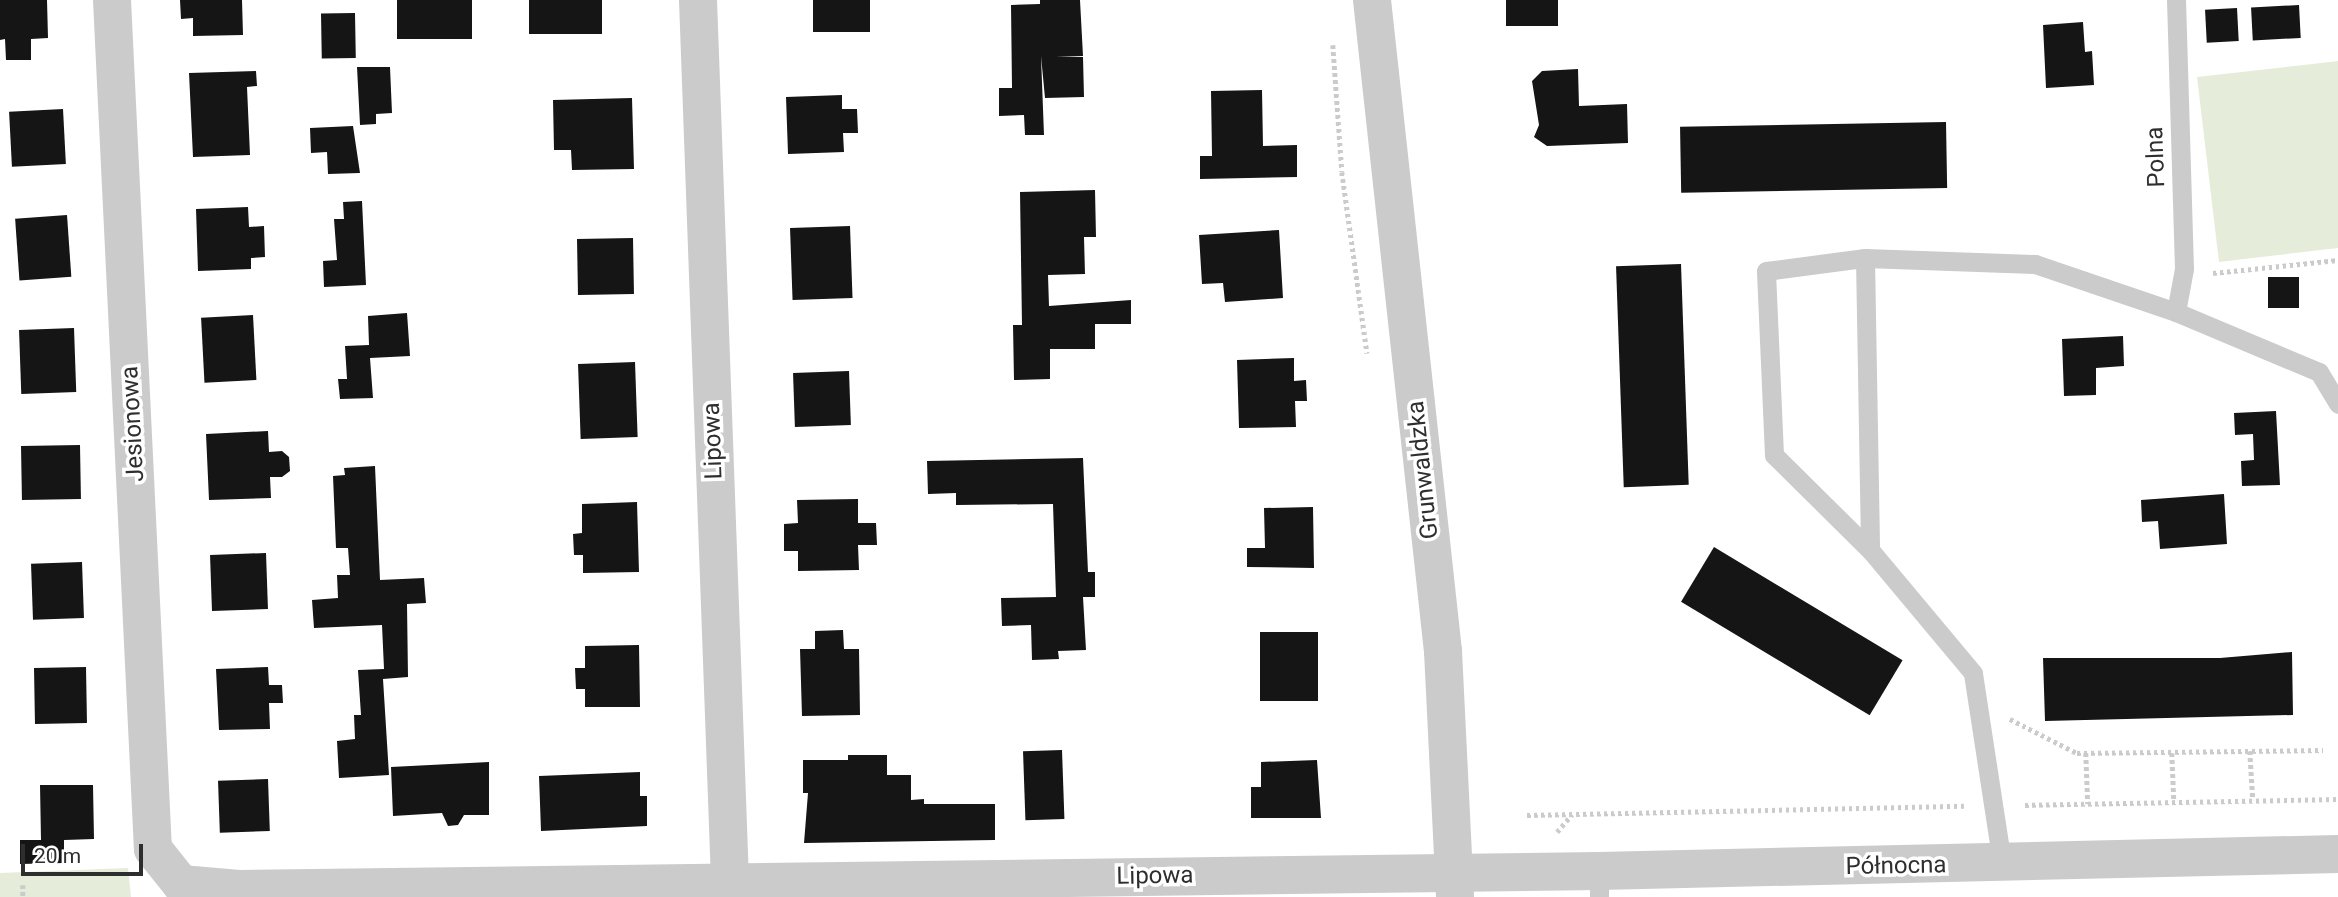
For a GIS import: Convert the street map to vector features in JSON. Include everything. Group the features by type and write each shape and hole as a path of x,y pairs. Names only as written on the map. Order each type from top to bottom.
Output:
{"street":[{"name":"Jesionowa","path":"112,0 153,849"},
{"name":"Lipowa","path":"698,0 730,883"},
{"name":"Grunwaldzka","path":"1371,0 1379,43 1388,169 1443,651 1455,884"},
{"path":"1379,43 1400,0"},
{"name":"Lipowa","path":"153,849 181,884 239,890 730,883 1455,884"},
{"name":"Północna","path":"1455,884 1924,881 2002,863 2338,854"}],"lane":[{"name":"Polna","path":"2176,0 2184,269 2176,312"},
{"path":"1866,258 1870,550"},
{"path":"2002,863 1996,805 1973,673 1870,550 1774,455 1766,271 1866,258 2035,264 2176,312 2319,372 2338,404"}],"path":[{"path":"1333,40 1342,172 1369,366"},
{"path":"2200,274 2338,260"},
{"path":"2008,718 2077,753 2323,750"},
{"path":"2250,751 2253,800"},
{"path":"2086,753 2088,804"},
{"path":"2172,753 2174,802"},
{"path":"1527,815 2338,799"},
{"path":"23,885 23,897"}],"green space":[{"path":"2338,61 2338,248 2219,262 2197,77"},
{"path":"128,868 131,897 0,897 0,873"}],"building":[{"path":"0,0 47,0 48,38 31,39 31,60 6,60 5,39 0,40"},
{"path":"180,0 242,0 243,35 193,36 193,18 181,19"},
{"path":"397,0 472,0 472,39 397,39"},
{"path":"529,0 602,0 602,34 529,34"},
{"path":"813,0 870,0 870,32 813,32"},
{"path":"1040,0 1080,0 1083,56 1056,57 1083,57 1084,97 1045,98 1041,56 1044,135 1025,135 1024,115 999,116 999,88 1012,88 1011,5 1040,4"},
{"path":"1506,0 1558,0 1558,26 1506,26"},
{"path":"2299,5 2301,38 2253,40 2251,8"},
{"path":"2237,8 2239,41 2207,43 2205,10"},
{"path":"355,13 356,58 322,59 321,14"},
{"path":"2083,22 2085,52 2092,51 2094,85 2046,88 2043,25"},
{"path":"357,67 390,67 392,113 376,114 376,124 360,125"},
{"path":"1578,69 1579,106 1627,104 1628,143 1547,146 1534,137 1539,125 1532,81 1542,71"},
{"path":"256,71 257,86 247,87 250,155 193,157 189,73"},
{"path":"1262,90 1263,146 1297,145 1297,177 1200,179 1200,156 1212,156 1211,91"},
{"path":"842,95 842,109 857,109 858,133 843,133 844,152 788,154 786,97"},
{"path":"632,98 634,169 572,170 571,150 554,150 553,100"},
{"path":"63,109 66,164 12,167 9,112"},
{"path":"1946,122 1947,188 1681,193 1680,127"},
{"path":"353,126 360,173 328,174 327,152 311,153 310,128"},
{"path":"1095,190 1096,237 1084,237 1085,274 1048,275 1049,306 1131,300 1131,324 1095,324 1095,349 1050,349 1050,379 1014,380 1013,325 1022,325 1020,192"},
{"path":"362,201 366,285 324,287 323,261 337,260 334,219 344,219 343,202"},
{"path":"248,207 249,227 264,226 265,257 251,258 251,269 198,271 196,209"},
{"path":"67,215 71,277 19,280 15,219"},
{"path":"850,226 853,298 793,300 790,228"},
{"path":"1279,230 1283,298 1225,302 1223,283 1202,284 1199,235"},
{"path":"633,238 634,294 578,295 577,239"},
{"path":"1681,264 1689,485 1624,487 1616,266"},
{"path":"2268,277 2299,277 2299,308 2268,308"},
{"path":"407,313 410,356 370,358 373,398 340,399 338,379 347,379 345,346 369,345 368,316"},
{"path":"253,315 256,380 204,383 201,318"},
{"path":"74,328 76,392 21,394 19,330"},
{"path":"2123,336 2124,366 2096,368 2096,395 2064,396 2062,339"},
{"path":"1294,358 1294,381 1306,380 1307,401 1295,401 1296,427 1239,428 1237,360"},
{"path":"635,362 638,437 581,439 578,364"},
{"path":"849,371 851,425 795,427 793,373"},
{"path":"2276,411 2280,485 2242,486 2241,461 2254,460 2253,434 2235,435 2234,413"},
{"path":"268,431 269,452 282,451 289,457 290,471 282,477 270,477 271,498 209,500 206,434"},
{"path":"80,445 81,499 22,500 21,446"},
{"path":"1083,458 1088,572 1095,572 1095,597 1083,597 1086,650 1058,651 1059,659 1032,660 1031,625 1002,626 1001,598 1056,597 1053,504 956,505 956,493 928,494 927,461"},
{"path":"375,466 380,580 424,578 426,603 407,604 408,677 383,679 389,775 339,778 337,741 355,739 354,715 361,715 358,670 384,669 382,625 314,628 312,600 338,598 337,575 350,575 348,548 336,548 333,476 345,475 344,468"},
{"path":"2224,494 2227,544 2160,549 2158,521 2142,522 2141,500"},
{"path":"858,499 858,523 876,523 877,545 858,545 859,570 798,571 798,551 784,551 784,524 798,523 797,500"},
{"path":"637,502 639,572 583,573 583,555 574,555 573,534 582,533 582,504"},
{"path":"1313,507 1314,568 1247,567 1247,548 1265,548 1264,508"},
{"path":"1714,547 1903,660 1870,715 1681,602"},
{"path":"266,553 268,609 212,611 210,555"},
{"path":"82,562 84,618 33,620 31,564"},
{"path":"843,630 844,649 859,649 860,715 802,716 800,649 815,649 815,631"},
{"path":"1260,632 1318,632 1318,701 1260,701"},
{"path":"639,645 640,707 585,707 585,689 576,689 575,668 585,668 585,646"},
{"path":"2292,652 2293,715 2045,721 2043,658 2220,658"},
{"path":"86,667 87,723 35,724 34,668"},
{"path":"268,667 269,685 282,685 283,703 269,703 270,729 219,730 216,669"},
{"path":"1062,750 1064,819 1025,820 1023,751"},
{"path":"848,755 887,755 887,775 911,775 911,800 924,799 924,804 995,804 995,840 804,843 808,793 803,793 803,760 848,760"},
{"path":"1317,760 1321,818 1251,818 1251,787 1261,787 1261,762"},
{"path":"489,762 489,815 464,815 458,825 448,826 442,813 393,816 391,767"},
{"path":"640,772 640,796 647,796 647,826 541,831 539,776"},
{"path":"268,779 270,831 220,833 218,781"},
{"path":"40,785 93,785 94,839 64,840 64,863 20,864 20,840 41,840"}]}
